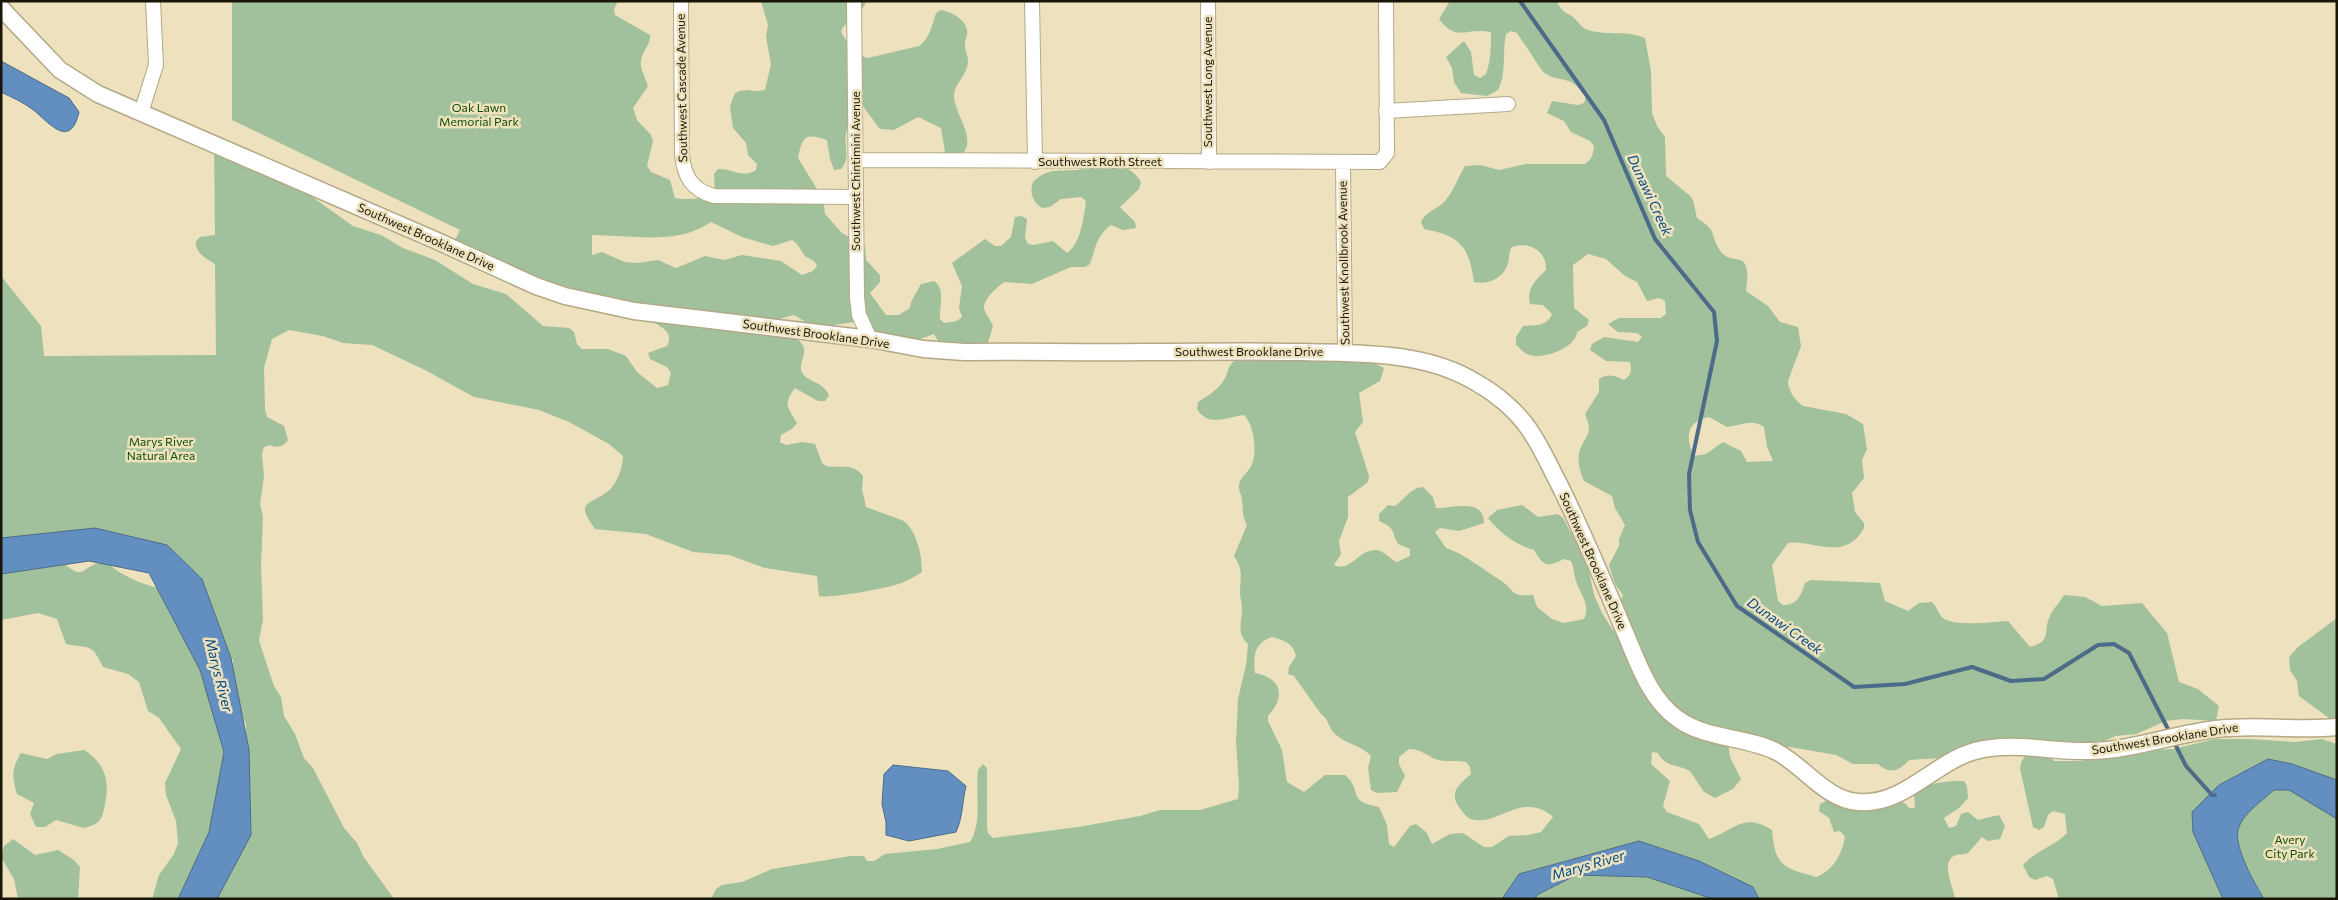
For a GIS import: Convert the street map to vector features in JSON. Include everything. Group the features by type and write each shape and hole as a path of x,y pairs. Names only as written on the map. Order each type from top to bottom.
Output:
{"street":[{"path":"141,113 156,65 153,1"},
{"name":"Southwest Cascade Avenue","path":"681,1 682,154 683,166 691,183 703,193 714,196 856,197"},
{"name":"Southwest Chintimini Avenue","path":"854,1 857,297 860,315 870,339"},
{"path":"1032,1 1035,162"},
{"name":"Southwest Long Avenue","path":"1208,1 1209,162"},
{"name":"Southwest Knollbrook Avenue","path":"1345,353 1343,163 1380,162 1384,160 1386,153 1386,1"},
{"name":"Southwest Brooklane Drive","path":"1,8 60,70 98,94 435,240 536,286 565,296 634,311 870,339 923,349 964,352 1243,351 1345,353 1416,358 1464,376 1502,400 1525,423 1540,446 1589,547 1644,678 1674,717 1697,729 1759,744 1792,759 1830,792 1856,802 1883,800 1896,795 1954,759 1986,748 2030,746 2086,752 2187,733 2239,726 2310,729 2337,727"},
{"path":"1386,111 1508,104"},
{"name":"Southwest Roth Street","path":"857,160 1343,163"}],"green space":[{"path":"232,1 618,1 614,9 615,15 650,35 649,43 641,62 648,86 633,108 637,120 651,135 653,141 647,166 651,172 670,180 675,198 701,198 715,194 714,174 718,169 747,174 756,170 757,164 748,155 746,143 733,128 730,106 735,93 739,91 765,90 771,64 766,37 768,25 761,1 866,1 862,9 841,31 852,47 864,57 868,58 919,46 928,35 936,13 941,10 959,18 967,29 965,48 968,64 954,93 955,105 966,133 967,146 964,152 951,155 945,152 941,128 918,117 894,130 880,129 862,105 847,130 846,160 841,169 834,170 827,140 814,136 806,138 799,151 798,158 823,199 825,214 842,233 865,246 866,260 880,275 880,282 870,293 886,315 899,315 910,308 911,302 921,284 934,281 938,284 941,293 940,319 944,323 957,321 962,317 959,308 962,286 952,263 985,239 995,246 1001,246 1011,237 1015,217 1021,216 1027,219 1025,238 1028,244 1034,245 1053,241 1067,253 1072,249 1079,237 1086,201 1081,197 1061,199 1050,207 1043,208 1037,204 1031,190 1033,182 1045,173 1085,169 1110,164 1130,170 1141,182 1139,189 1120,207 1135,222 1136,228 1123,230 1111,225 1100,238 1090,264 1085,267 1071,267 1032,284 1004,282 991,294 984,305 993,326 987,346 941,346 934,334 909,343 886,344 861,321 820,327 812,326 794,315 755,326 734,314 719,316 751,333 793,337 802,344 804,352 801,371 806,377 823,387 829,395 825,401 818,401 795,388 789,398 788,406 797,423 792,429 781,435 780,442 786,445 802,442 815,444 822,463 826,466 855,469 863,476 862,489 866,507 904,521 915,537 920,551 922,572 909,580 895,585 846,595 819,596 817,576 765,568 729,555 693,552 646,534 595,529 586,513 586,505 611,489 619,476 623,456 609,444 569,422 539,410 474,397 425,370 372,345 343,343 323,336 289,330 272,339 264,368 265,410 267,417 284,426 288,440 280,446 270,445 264,447 262,454 264,476 260,504 263,517 261,566 263,620 259,640 274,686 281,697 284,716 295,734 304,758 313,768 344,828 357,843 363,856 394,899 213,899 247,763 246,724 234,698 232,680 233,660 167,572 1,545 1,276 41,326 44,356 216,355 215,264 199,252 196,245 196,241 200,237 215,235 214,144 301,189 353,226 381,235 403,248 435,260 473,284 506,294 543,326 569,328 574,332 577,344 582,349 608,349 626,356 637,372 657,388 668,385 671,373 667,367 650,359 648,353 667,346 669,339 666,331 654,323 643,317 571,295 459,245 455,240 460,230 232,120","holes":["711,222 742,237 773,246 792,240 798,245 805,256 817,266 813,271 802,275 781,261 742,255 724,260 705,256 676,268 658,260 638,263 625,262 602,252 592,255 592,235 669,237 683,234"]},
{"path":"1450,1 1557,1 1562,9 1586,29 1602,33 1631,34 1645,38 1651,71 1652,113 1657,126 1665,137 1666,176 1693,200 1697,218 1711,229 1719,249 1724,255 1744,262 1747,276 1746,291 1768,306 1780,322 1798,327 1801,346 1788,381 1789,388 1795,398 1803,406 1846,414 1863,424 1867,449 1862,460 1864,478 1852,493 1855,512 1864,523 1864,528 1856,539 1847,545 1838,547 1788,543 1772,565 1778,601 1783,605 1792,603 1800,595 1805,583 1811,580 1880,583 1885,601 1908,611 1919,603 1932,602 1941,616 1949,621 1974,623 2008,621 2030,647 2037,645 2044,639 2050,616 2064,595 2085,597 2102,606 2142,603 2167,633 2179,682 2198,689 2219,706 2216,721 2183,719 2166,721 2136,734 2116,736 2091,746 2043,744 2034,739 2012,738 1949,756 1909,760 1902,767 1894,770 1886,770 1878,764 1853,764 1836,755 1790,747 1728,744 1730,757 1741,779 1733,789 1715,798 1704,792 1690,771 1668,763 1658,753 1652,752 1651,764 1670,781 1663,806 1667,812 1699,824 1709,839 1739,824 1754,823 1762,825 1772,830 1773,842 1783,864 1788,868 1816,877 1827,871 1836,861 1842,850 1845,837 1840,831 1834,832 1829,818 1819,811 1820,804 1832,798 1857,804 1860,810 1871,809 1893,802 1905,803 1909,808 1915,808 1914,794 1919,790 1938,783 1964,781 1967,786 1968,798 1959,808 1944,818 1949,828 1956,826 1961,814 1968,812 1978,820 1999,815 2005,826 2000,839 1988,841 1982,837 1968,853 1951,858 1948,869 1955,899 1759,899 1753,887 1699,861 1639,841 1519,874 1502,899 711,899 716,889 722,885 742,882 772,869 851,856 864,856 867,861 874,861 885,854 937,849 970,842 974,834 977,816 978,770 983,764 987,768 987,826 988,833 993,838 1078,827 1140,816 1160,810 1200,810 1238,799 1236,742 1238,699 1246,665 1248,644 1244,640 1240,627 1242,608 1240,593 1241,574 1234,556 1247,525 1243,516 1239,487 1241,480 1253,461 1254,439 1250,425 1244,415 1212,420 1202,415 1197,409 1198,402 1220,386 1230,366 1242,355 1254,361 1260,359 1368,360 1384,368 1380,381 1359,393 1363,422 1355,432 1369,476 1368,482 1348,497 1348,517 1339,541 1341,554 1334,565 1345,566 1371,550 1385,553 1397,562 1410,556 1410,549 1398,544 1390,528 1379,521 1379,514 1388,505 1395,506 1411,492 1423,487 1433,497 1436,508 1473,507 1483,515 1484,523 1459,531 1440,528 1435,532 1446,548 1473,562 1516,594 1533,595 1537,607 1552,619 1564,623 1584,619 1586,604 1576,581 1571,561 1564,559 1546,564 1534,550 1509,538 1488,518 1497,510 1522,505 1538,517 1558,514 1563,518 1587,562 1594,595 1602,613 1612,629 1625,642 1620,602 1623,595 1615,584 1609,565 1619,546 1619,539 1625,525 1615,508 1612,496 1584,481 1579,457 1589,432 1585,414 1599,392 1599,379 1614,376 1624,380 1630,374 1631,365 1630,362 1606,361 1590,350 1592,344 1604,337 1638,342 1642,337 1637,333 1618,332 1608,324 1619,318 1661,318 1666,314 1665,301 1659,298 1647,301 1637,282 1625,276 1606,259 1588,254 1573,265 1574,308 1589,320 1587,326 1577,332 1570,344 1547,355 1531,355 1525,353 1516,345 1516,337 1523,326 1544,323 1552,314 1543,305 1530,304 1529,299 1529,294 1535,281 1546,270 1544,258 1536,249 1525,245 1512,247 1505,271 1498,278 1484,283 1474,282 1469,260 1461,245 1447,235 1424,229 1421,222 1427,214 1446,200 1465,166 1480,165 1499,170 1526,164 1585,164 1592,156 1594,146 1590,141 1571,132 1564,121 1547,113 1552,101 1578,105 1584,103 1586,97 1575,84 1543,72 1517,33 1511,31 1506,34 1501,84 1498,90 1487,96 1461,93 1454,82 1452,68 1446,57 1464,41 1471,52 1474,75 1480,78 1486,74 1489,64 1491,32 1457,32 1445,26 1439,19","holes":["1709,417 1727,427 1750,423 1759,424 1764,427 1767,447 1773,461 1747,462 1741,451 1723,442 1706,454 1694,456 1689,443 1690,432 1696,422","1272,637 1284,641 1293,648 1296,656 1289,667 1288,674 1294,676 1321,714 1326,718 1332,731 1338,737 1363,749 1371,756 1368,768 1371,790 1377,793 1397,792 1405,776 1399,764 1399,757 1409,749 1413,749 1438,760 1466,762 1470,767 1471,774 1458,787 1455,800 1470,819 1488,819 1522,807 1536,808 1553,817 1541,832 1509,836 1492,847 1484,847 1463,833 1450,834 1432,844 1427,833 1416,824 1410,826 1394,847 1389,844 1387,825 1379,807 1362,802 1356,795 1351,781 1345,775 1325,775 1304,792 1287,782 1282,750 1268,721 1268,716 1277,702 1278,689 1271,679 1255,673 1254,661 1256,651 1261,643"]},
{"path":"58,559 68,567 80,572 98,563 107,562 137,581 171,590 233,761 193,899 152,899 159,875 174,854 178,843 176,821 166,795 165,783 181,749 159,718 148,711 139,682 128,674 103,667 96,654 89,648 66,644 57,619 38,613 1,620 1,566"},
{"path":"2337,618 2337,724 2299,696 2297,681 2290,670 2289,657 2298,647"},
{"path":"2215,739 2295,742 2322,739 2337,744 2337,798 2291,782 2192,812 2193,831 2223,899 2059,899 2053,879 2047,876 2035,880 2029,877 2023,865 2067,833 2065,814 2053,811 2048,815 2044,827 2039,830 2033,827 2020,769 2027,752 2046,752 2054,761 2082,761 2116,751 2173,749"},
{"path":"84,750 97,761 106,780 106,796 101,818 95,824 84,828 56,820 45,827 36,827 30,814 34,803 17,794 14,782 15,764 21,753 47,759 57,754"},
{"name":"Avery City Park","path":"2274,790 2289,790 2337,814 2337,899 2264,899 2242,856 2238,830 2248,813"},
{"path":"13,839 35,855 58,850 74,860 80,867 78,899 18,899 14,879 1,857 4,846"},
{"path":"1576,875 1647,877 1713,899 1535,899 1537,895"}],"water":[{"path":"1,61 69,98 79,112 75,124 70,130 64,132 58,130 28,106 1,92"},
{"name":"Marys River","path":"95,528 167,545 202,579 231,658 249,750 251,835 217,899 178,899 209,832 224,752 200,670 149,573 89,561 1,574 1,538"},
{"path":"2268,759 2292,764 2337,780 2337,819 2289,790 2274,790 2248,813 2238,830 2242,856 2264,899 2223,899 2193,832 2192,812 2219,785"},
{"path":"893,765 948,771 966,786 956,832 909,841 886,835 886,822 882,804 884,774"},
{"name":"Marys River","path":"1639,841 1699,861 1753,887 1759,899 1713,899 1647,877 1576,875 1537,895 1535,899 1502,899 1519,874"}],"waterway":[{"name":"Dunawi Creek","path":"1520,1 1604,120 1655,239 1714,312 1717,341 1689,474 1690,510 1698,542 1737,606 1854,687 1905,684 1972,667 2011,681 2044,679 2098,645 2114,644 2129,653 2170,733"},
{"name":"Dunawi Creek","path":"2174,742 2186,766 2212,795 2215,795"}],"park label":[{"name":"Oak Lawn Memorial Park","path":"479,115"},
{"name":"Marys River Natural Area","path":"161,449"}]}
